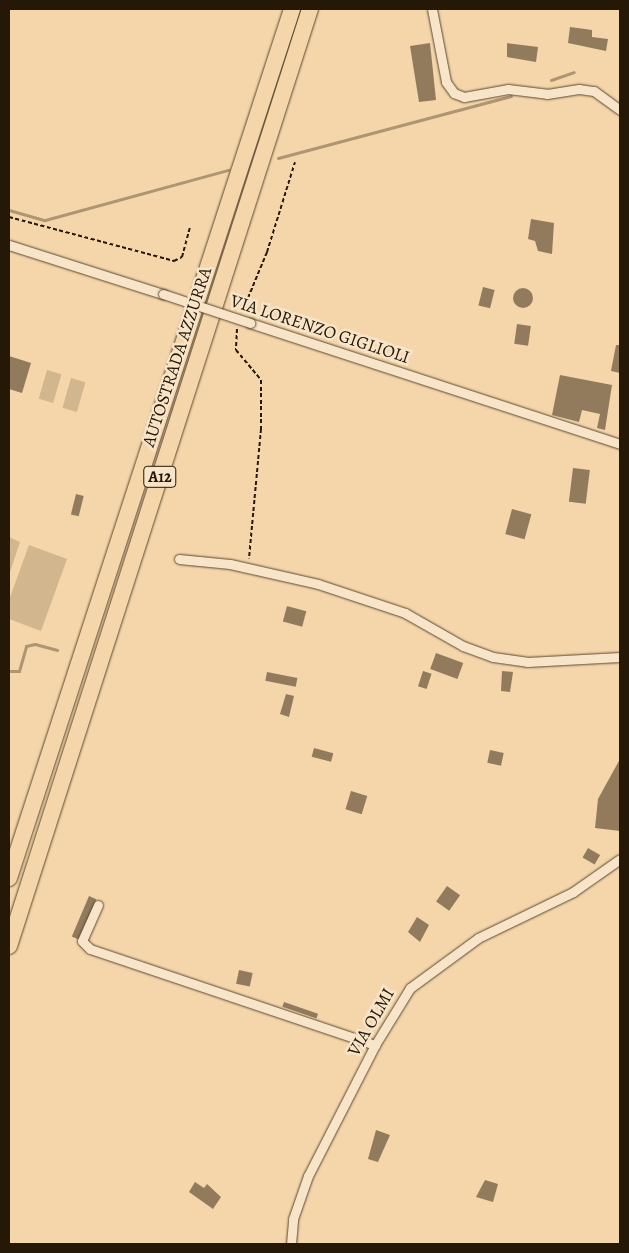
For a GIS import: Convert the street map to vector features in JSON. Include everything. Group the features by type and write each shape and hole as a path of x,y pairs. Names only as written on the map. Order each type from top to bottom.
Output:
{"highway":[{"name":"AUTOSTRADA AZZURRA","path":"9,878 292,9"},
{"name":"AUTOSTRADA AZZURRA","path":"9,946 310,9"}],"street":[{"path":"432,9 446,82 454,93 464,97 508,89 546,94 578,89 594,91 620,110"},
{"name":"VIA LORENZO GIGLIOLI","path":"9,245 620,444"},
{"path":"179,559 248,568 318,584 405,613 463,646 493,658 528,662 620,657"},
{"name":"VIA OLMI","path":"291,1244 293,1219 308,1176 375,1045 410,988 438,965 478,938 590,882 620,859"},
{"path":"98,905 82,941 90,949 375,1045"}],"path":[{"path":"241,313 267,252 295,162"},
{"path":"9,217 174,261 182,257 190,228"},
{"path":"239,320 236,350 260,374 262,399 248,568"}],"shaded area":[{"path":"47,370 61,374 53,403 39,399"},
{"path":"71,378 85,382 77,412 62,408"},
{"path":"9,537 20,542 9,575"},
{"path":"29,545 67,559 41,631 9,619 9,600"}],"building":[{"path":"570,27 592,30 592,37 608,39 606,51 568,43"},
{"path":"430,43 436,100 419,102 410,46"},
{"path":"507,43 538,47 536,62 507,57"},
{"path":"531,219 554,223 552,254 538,251 535,241 528,239"},
{"path":"483,287 495,290 490,308 478,305"},
{"path":"523,288 530,291 533,298 530,305 523,308 516,305 513,298 516,291"},
{"path":"517,324 531,326 528,346 514,344"},
{"path":"616,345 620,345 620,373 611,371"},
{"path":"9,356 31,363 22,393 9,389"},
{"path":"560,375 612,385 605,430 597,428 600,414 582,410 579,422 552,415"},
{"path":"573,468 590,470 586,504 569,502"},
{"path":"76,494 84,496 79,516 71,514"},
{"path":"512,509 531,514 525,539 505,534"},
{"path":"287,606 306,611 302,627 283,621"},
{"path":"436,653 463,663 457,679 430,669"},
{"path":"423,671 432,674 427,689 418,686"},
{"path":"502,671 513,672 510,692 501,691"},
{"path":"267,672 297,678 296,687 265,681"},
{"path":"286,694 294,696 289,717 280,714"},
{"path":"314,748 333,753 331,762 312,757"},
{"path":"490,750 504,753 501,766 487,763"},
{"path":"620,759 620,831 595,828 598,799"},
{"path":"351,791 367,796 362,814 345,809"},
{"path":"588,848 600,855 595,865 582,858"},
{"path":"447,886 460,895 449,911 436,902"},
{"path":"89,896 96,899 79,940 72,937"},
{"path":"417,917 429,925 420,942 408,932"},
{"path":"239,970 253,973 250,987 236,984"},
{"path":"284,1002 318,1014 316,1018 282,1007"},
{"path":"376,1130 390,1135 378,1162 368,1159"},
{"path":"485,1180 498,1184 493,1202 476,1197"},
{"path":"195,1182 204,1188 207,1184 221,1197 213,1209 189,1192"}],"waterway":[{"path":"551,80 574,72"},
{"path":"278,158 511,96"},
{"path":"9,210 45,220 228,170"},
{"path":"9,671 19,671 26,646 35,644 57,650"}]}
